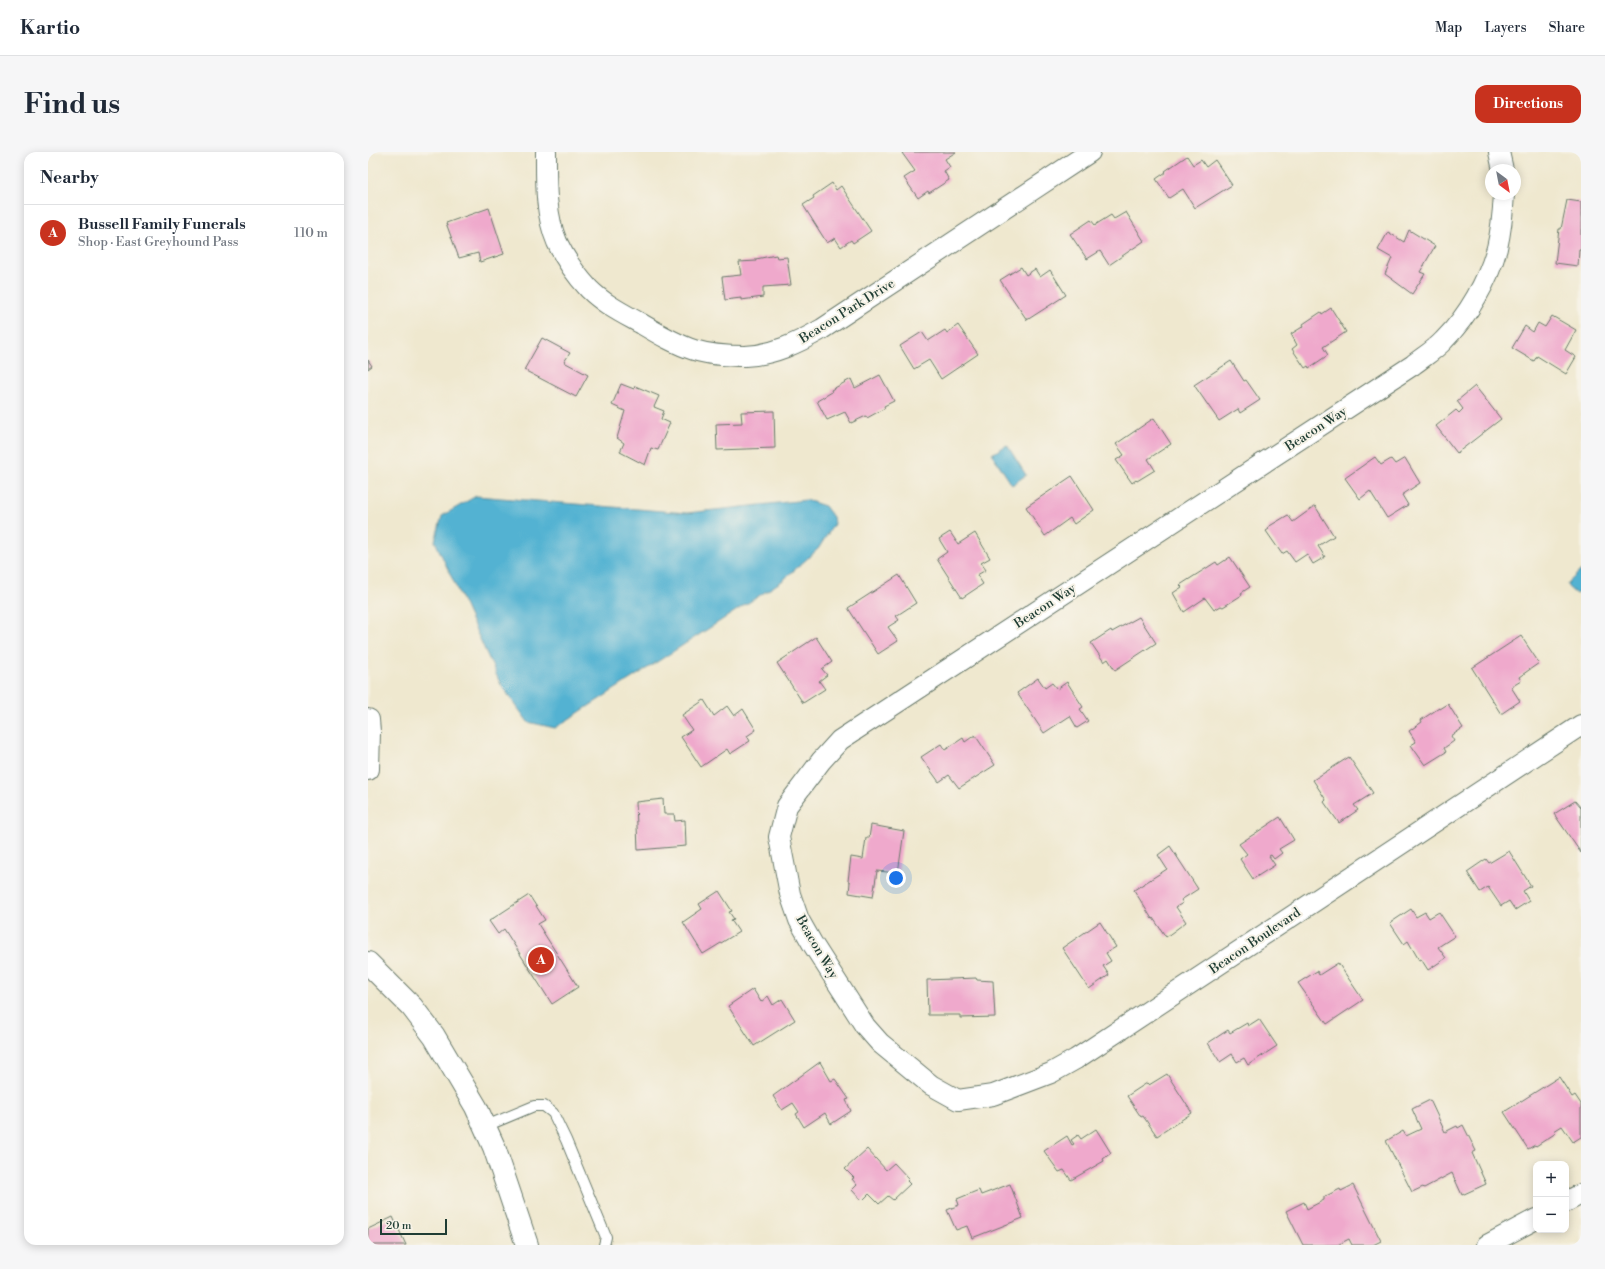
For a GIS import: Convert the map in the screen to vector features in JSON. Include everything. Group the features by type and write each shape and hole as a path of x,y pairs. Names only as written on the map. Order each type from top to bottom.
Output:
{"street":[{"name":"Beacon Park Drive","path":"546,152 547,201 553,231 569,264 590,290 609,306 652,330 695,350 725,355 746,356 775,351 792,345 822,329 1090,152"},
{"path":"1499,152 1502,164"},
{"name":"Beacon Way","path":"916,1072 880,1043 866,1026 812,943 799,920 790,894 779,837 787,806 821,761 840,740 1406,370 1440,344 1458,324 1470,307 1490,268 1500,233 1503,200"},
{"path":"368,720 368,769"},
{"name":"Beacon Boulevard","path":"916,1072 931,1084 958,1100 993,1095 1051,1073 1076,1060 1581,725"},
{"path":"368,963 412,1007 434,1036 453,1067 486,1126 527,1245"},
{"path":"1569,1200 1581,1194"},
{"path":"1487,1245 1533,1221"}],"lane":[{"path":"486,1126 534,1106 544,1106 553,1113 566,1140 606,1237 604,1245"}],"water":[{"path":"1007,445 1026,475 1012,485 992,454"},
{"path":"476,496 687,513 806,500 825,506 833,517 834,524 818,549 782,581 555,728 528,722 501,685 435,541 442,516"},
{"path":"1581,570 1581,591 1576,594 1568,587 1567,584"}],"building":[{"path":"956,152 945,159 950,167 944,171 949,180 918,198 904,178 915,171 902,153"},
{"path":"1187,156 1193,165 1201,160 1206,167 1215,160 1232,185 1195,208 1183,189 1169,198 1156,179"},
{"path":"832,183 836,190 841,186 871,231 853,243 851,240 841,247 835,238 827,243 803,205"},
{"path":"1567,200 1581,202 1581,250 1579,250 1578,266 1555,263 1559,229 1561,229"},
{"path":"489,208 504,254 480,262 478,253 459,258 446,223"},
{"path":"1126,212 1144,241 1109,265 1100,251 1087,259 1070,234 1091,220 1095,225 1111,215 1114,219"},
{"path":"1409,230 1435,246 1420,272 1425,274 1412,294 1385,274 1392,258 1378,250 1388,232 1404,242"},
{"path":"776,255 777,258 787,257 791,285 763,287 763,297 741,300 741,298 725,300 722,277 741,275 739,262 756,261 756,259"},
{"path":"1021,267 1026,275 1035,269 1040,277 1050,270 1066,295 1027,320 1000,280"},
{"path":"1331,308 1346,332 1323,347 1328,355 1309,368 1308,366 1305,368 1292,349 1297,345 1291,334 1304,326 1303,324 1321,312 1322,314"},
{"path":"1552,316 1576,330 1565,350 1576,357 1566,374 1537,356 1534,361 1512,348 1525,326 1533,332 1538,323 1545,327"},
{"path":"958,325 978,354 941,379 929,360 914,369 900,346 922,332 928,341 945,330 947,333"},
{"path":"542,338 570,353 564,362 588,375 576,397 524,370"},
{"path":"368,360 372,366 368,369"},
{"path":"1231,361 1244,381 1246,380 1260,400 1240,413 1238,409 1219,421 1194,385"},
{"path":"880,375 894,401 867,418 866,416 851,423 845,412 827,420 817,401 832,392 831,390 851,379 855,388"},
{"path":"621,384 634,389 635,386 659,396 654,407 664,411 661,419 670,423 658,450 651,448 645,465 620,452 624,443 617,438 625,411 612,405"},
{"path":"1475,386 1501,419 1457,453 1436,426 1456,410 1459,413 1463,409 1457,401"},
{"path":"774,411 775,448 717,450 716,424 742,423 741,412"},
{"path":"1154,418 1171,444 1148,459 1155,470 1132,483 1116,460 1124,455 1116,444"},
{"path":"1375,457 1381,465 1391,459 1395,464 1405,458 1420,483 1402,495 1408,505 1387,518 1370,491 1360,499 1345,478"},
{"path":"1072,476 1094,510 1074,524 1070,518 1045,536 1026,507"},
{"path":"1315,506 1334,536 1318,546 1325,557 1313,564 1307,554 1295,562 1287,551 1282,554 1266,531 1269,529 1268,527 1288,515 1293,522"},
{"path":"950,532 958,544 975,533 990,558 981,563 986,570 977,575 983,584 962,598 937,559 947,552 939,539"},
{"path":"1230,557 1250,587 1241,593 1242,595 1223,607 1221,606 1214,610 1205,598 1184,612 1173,593 1182,587 1180,585 1216,562 1218,565"},
{"path":"899,575 916,603 896,616 899,620 888,627 898,641 878,654 848,608"},
{"path":"1139,617 1156,643 1115,670 1108,659 1104,662 1091,643 1111,630 1112,632"},
{"path":"1521,636 1539,663 1519,677 1521,681 1511,687 1520,701 1501,714 1472,668"},
{"path":"816,637 832,662 822,669 827,675 819,681 825,689 803,703 777,663"},
{"path":"1038,678 1045,688 1052,683 1057,689 1067,682 1083,707 1080,709 1088,721 1077,728 1070,716 1044,733 1017,693"},
{"path":"704,700 714,716 727,706 734,716 743,709 756,730 747,736 750,741 730,754 727,749 701,767 681,737 692,730 682,715"},
{"path":"1448,704 1463,728 1451,736 1454,741 1444,748 1446,752 1425,765 1411,745 1416,742 1409,731 1422,722 1421,720"},
{"path":"975,735 995,765 959,788 949,775 939,782 921,757 941,744 945,750 963,738 965,742"},
{"path":"1349,757 1373,793 1354,805 1358,810 1339,823 1324,802 1326,800 1313,780"},
{"path":"663,799 664,814 674,814 675,821 685,820 686,846 638,850 636,802"},
{"path":"1575,801 1581,808 1581,853 1554,814"},
{"path":"1280,817 1294,840 1279,849 1282,853 1274,859 1271,855 1269,856 1275,865 1253,879 1240,859 1247,854 1239,844"},
{"path":"871,825 904,831 898,873 877,871 873,897 849,893 850,882 848,881 851,857 863,859 866,838 869,838"},
{"path":"1170,846 1198,889 1181,900 1183,903 1176,907 1186,922 1166,937 1153,918 1152,919 1134,890 1167,869 1158,855"},
{"path":"1509,851 1531,886 1523,891 1529,901 1515,910 1509,901 1501,906 1488,887 1480,892 1467,872 1486,859 1489,863"},
{"path":"719,891 732,911 729,912 734,919 731,920 739,932 703,954 683,922 702,909 699,904"},
{"path":"529,895 545,920 538,924 578,987 552,1004 504,929 498,934 489,921"},
{"path":"1411,909 1416,917 1425,912 1429,918 1439,912 1455,936 1438,947 1446,958 1428,970 1421,959 1419,960 1408,941 1404,944 1390,923"},
{"path":"1100,922 1116,947 1106,953 1111,961 1103,966 1109,975 1089,989 1062,948"},
{"path":"1338,963 1363,1000 1327,1024 1298,983 1317,971 1319,975"},
{"path":"976,978 977,980 993,981 995,1017 960,1018 960,1015 928,1015 927,980"},
{"path":"753,989 761,1002 768,996 773,1005 782,999 795,1020 754,1046 728,1006"},
{"path":"1259,1019 1277,1046 1248,1065 1244,1058 1237,1062 1232,1054 1220,1062 1208,1043 1228,1030 1230,1033 1247,1023 1248,1026"},
{"path":"820,1062 831,1081 835,1079 849,1099 846,1100 851,1111 831,1124 825,1113 804,1127 796,1114 799,1112 793,1103 782,1110 773,1096"},
{"path":"1167,1074 1192,1113 1157,1136 1143,1116 1141,1117 1127,1096 1147,1083 1149,1085"},
{"path":"1559,1077 1572,1097 1575,1095 1581,1104 1581,1137 1573,1142 1562,1126 1554,1131 1556,1133 1536,1146 1535,1145 1528,1149 1504,1112"},
{"path":"1430,1100 1445,1132 1457,1126 1458,1128 1463,1125 1476,1151 1472,1153 1486,1184 1462,1195 1452,1173 1424,1188 1423,1187 1412,1192 1386,1141 1403,1131 1406,1136 1421,1129 1412,1109"},
{"path":"1096,1129 1111,1153 1103,1159 1104,1161 1071,1180 1064,1170 1059,1172 1044,1151 1067,1136 1072,1145 1074,1144 1071,1140 1078,1135 1081,1139"},
{"path":"867,1149 886,1170 894,1163 909,1179 907,1181 910,1184 893,1200 888,1196 879,1204 869,1194 862,1201 852,1190 857,1185 852,1179 854,1178 845,1169"},
{"path":"1010,1184 1023,1218 972,1238 967,1226 956,1230 947,1210 959,1205 957,1199 979,1190 981,1195"},
{"path":"1353,1185 1381,1241 1373,1245 1352,1245 1349,1239 1337,1245 1303,1245 1286,1211 1304,1202 1307,1209 1324,1200 1324,1197 1340,1189 1341,1191"},
{"path":"393,1217 406,1245 368,1245 368,1229"}],"place":[{"name":"Bussell Family Funerals","path":"541,960"}]}
